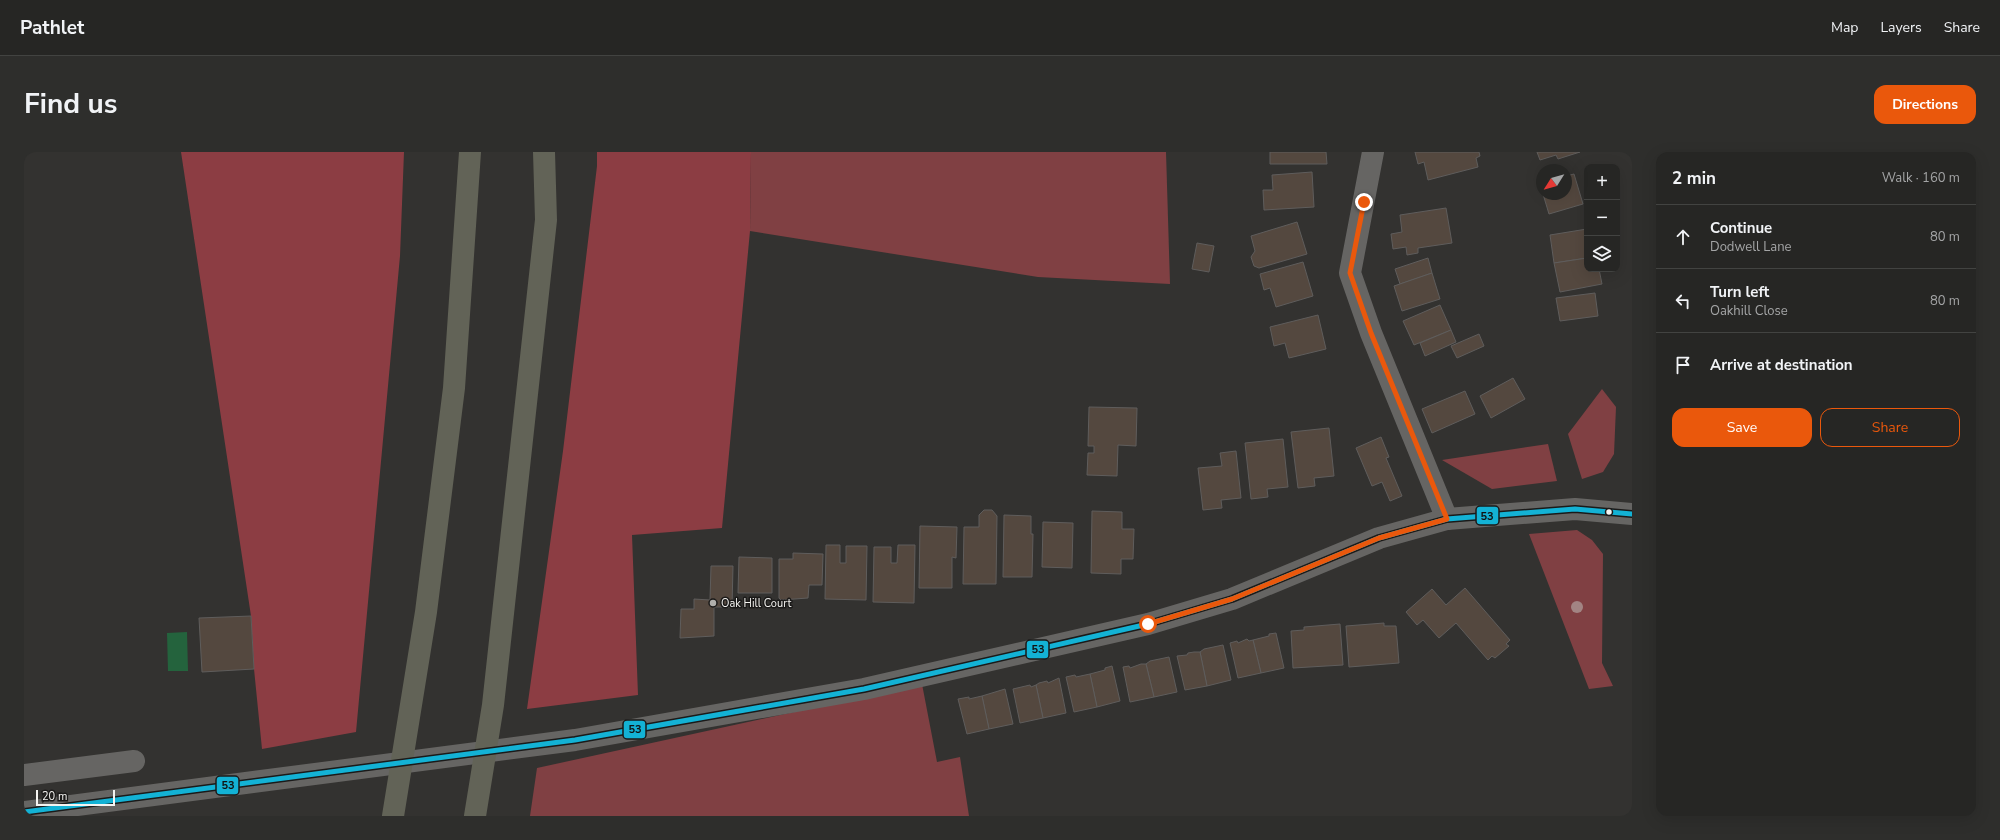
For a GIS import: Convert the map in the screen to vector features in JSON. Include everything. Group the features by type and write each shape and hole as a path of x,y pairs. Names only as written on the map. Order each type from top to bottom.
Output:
{"highway":[{"path":"392,816 426,612 453,396 470,152"},
{"path":"475,816 493,705 545,228 544,152"}],"street":[{"path":"1373,152 1350,273 1371,333 1447,519"},
{"path":"24,812 574,740 864,689 1148,624 1232,599 1379,538 1447,519 1575,508 1632,514"},
{"path":"24,775 134,760"}],"shaded area":[{"path":"181,152 404,152 400,256 356,732 262,749 254,669 251,616"},
{"path":"597,152 751,152 750,231 722,528 632,535 638,695 527,709 563,451 597,166"},
{"path":"751,152 1166,152 1170,284 1038,277 750,231"},
{"path":"1602,389 1616,407 1614,454 1603,472 1582,479 1568,434"},
{"path":"1548,444 1557,481 1492,489 1442,460"},
{"path":"1577,530 1592,540 1603,554 1602,663 1613,686 1589,689 1529,534"},
{"path":"187,632 188,671 168,671 167,633"},
{"path":"922,684 937,762 960,757 969,816 530,816 537,768"}],"building":[{"path":"1270,152 1326,152 1327,164 1270,164"},
{"path":"1415,152 1479,152 1480,156 1476,158 1478,167 1428,180 1424,162 1418,164"},
{"path":"1537,152 1580,152 1558,159 1556,155 1540,160"},
{"path":"1312,172 1314,207 1264,210 1263,190 1273,190 1272,175"},
{"path":"1572,174 1574,174 1583,204 1549,214 1545,200 1572,200"},
{"path":"1446,208 1452,243 1418,248 1418,253 1407,255 1406,247 1393,249 1391,234 1402,232 1400,215"},
{"path":"1297,222 1307,254 1259,268 1254,266 1251,257 1255,251 1251,236"},
{"path":"1584,229 1584,258 1554,263 1550,235"},
{"path":"1197,243 1214,246 1209,272 1192,269"},
{"path":"1428,258 1432,273 1400,284 1395,269"},
{"path":"1584,258 1584,272 1600,272 1602,284 1560,292 1554,263"},
{"path":"1303,262 1313,296 1276,307 1270,288 1264,290 1260,274"},
{"path":"1432,273 1440,299 1402,311 1394,286"},
{"path":"1595,293 1598,316 1560,321 1556,298"},
{"path":"1440,305 1451,330 1414,345 1403,321"},
{"path":"1318,315 1326,349 1289,358 1285,343 1274,346 1270,327"},
{"path":"1451,330 1456,342 1425,356 1420,343"},
{"path":"1479,334 1484,346 1457,358 1451,346"},
{"path":"1513,378 1525,399 1491,418 1480,396"},
{"path":"1465,391 1475,414 1432,433 1422,409"},
{"path":"1089,407 1137,408 1136,446 1118,445 1117,476 1087,475 1088,453 1094,453 1094,446 1088,446"},
{"path":"1329,428 1334,476 1314,478 1315,486 1298,488 1291,432"},
{"path":"1381,437 1389,457 1386,458 1402,496 1390,501 1382,482 1372,486 1356,448"},
{"path":"1283,439 1288,487 1267,489 1268,497 1251,499 1245,443"},
{"path":"1236,451 1241,498 1221,500 1222,508 1203,510 1198,468 1222,466 1220,453"},
{"path":"984,510 992,510 997,516 996,584 963,584 964,527 979,527 979,515"},
{"path":"1092,511 1122,512 1122,529 1134,529 1133,559 1121,559 1121,574 1091,573"},
{"path":"1004,515 1031,516 1031,534 1033,534 1032,577 1003,577"},
{"path":"1043,522 1073,523 1072,568 1042,567"},
{"path":"920,526 957,527 956,558 952,557 952,588 919,588"},
{"path":"826,545 840,545 840,563 846,563 846,546 867,546 866,600 825,599"},
{"path":"898,545 915,545 914,603 873,602 874,547 891,547 891,563 897,563"},
{"path":"793,553 823,554 822,585 809,585 808,598 781,600 779,598 779,559 793,559"},
{"path":"739,557 772,558 772,593 738,593"},
{"name":"Oak Hill Court","path":"711,566 733,566 732,607 714,607 714,636 680,638 681,609 694,609 694,599 710,600"},
{"path":"1465,588 1510,640 1506,644 1509,646 1495,658 1492,656 1488,660 1456,623 1439,638 1423,620 1417,625 1406,612 1432,589 1446,605"},
{"path":"251,616 254,669 202,672 199,618"},
{"path":"1384,623 1384,626 1396,626 1399,663 1349,667 1346,626"},
{"path":"1340,624 1343,665 1293,668 1291,631 1304,630 1304,627"},
{"path":"1276,633 1284,668 1261,673 1253,640"},
{"path":"1247,639 1249,641 1253,640 1261,673 1238,678 1230,643 1237,641 1238,643"},
{"path":"1223,645 1231,680 1207,686 1200,652 1204,649"},
{"path":"1200,652 1207,686 1185,690 1177,656 1187,655 1188,653"},
{"path":"1169,657 1177,692 1154,697 1146,664 1150,661"},
{"path":"1141,664 1146,664 1154,697 1130,702 1123,667 1129,666 1130,668"},
{"path":"1112,666 1120,701 1097,707 1090,674 1105,670 1105,668"},
{"path":"1090,674 1097,707 1074,712 1066,677 1075,675 1076,677"},
{"path":"1059,678 1066,713 1043,718 1036,685 1047,681 1048,683"},
{"path":"1030,685 1031,687 1036,685 1043,718 1020,723 1013,689"},
{"path":"1005,689 1013,724 989,729 982,696"},
{"path":"982,696 989,729 967,734 958,699 969,697 969,699"}],"transit line":[{"name":"53","path":"24,812 575,740 864,689 1148,624 1232,599 1379,538 1447,519 1575,509 1632,514"}],"place":[{"name":"Oak Hill Court","path":"713,603"}],"route":[{"path":"1148,624 1232,599 1379,538 1447,519 1371,333 1350,273 1364,202"}]}
